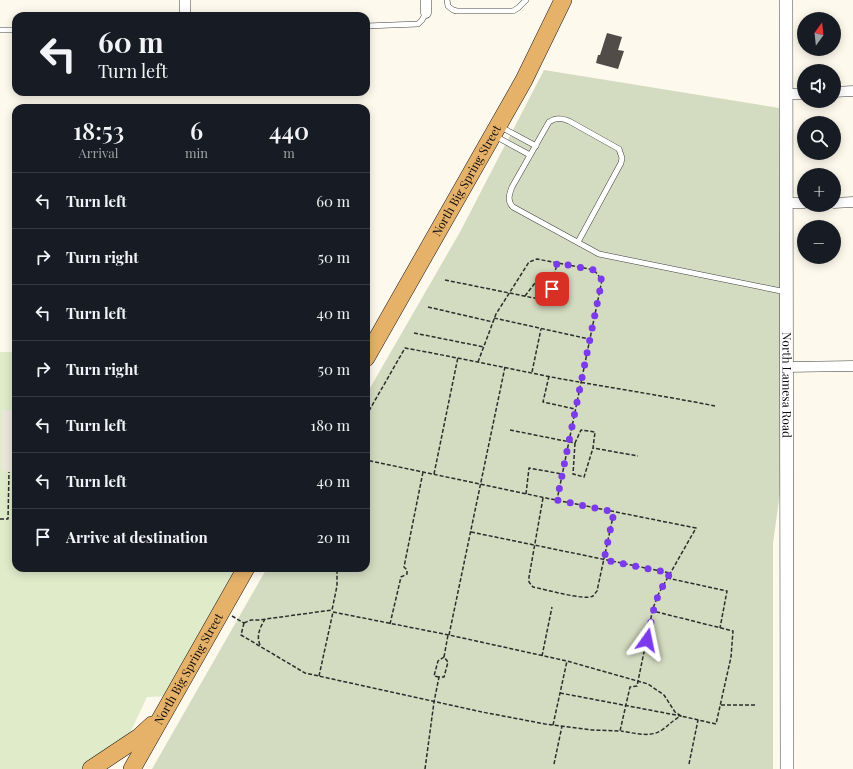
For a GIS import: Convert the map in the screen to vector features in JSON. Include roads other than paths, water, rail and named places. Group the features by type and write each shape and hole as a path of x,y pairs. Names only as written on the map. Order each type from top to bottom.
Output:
{"highway":[{"name":"North Big Spring Street","path":"370,351 524,80 563,0"},
{"name":"North Big Spring Street","path":"132,769 244,572"},
{"path":"91,769 139,737 161,717"},
{"path":"144,769 150,736"}],"street":[{"path":"184,0 185,12"},
{"path":"426,0 426,13"},
{"name":"North Lamesa Road","path":"786,0 787,769"},
{"path":"841,92 853,91"},
{"path":"786,94 797,94"},
{"path":"841,202 853,202"},
{"path":"787,203 797,203"},
{"path":"787,367 853,366"}],"lane":[{"path":"447,0 448,6 457,11 512,11 518,8 526,0"},
{"path":"370,26 418,24 426,13"},
{"path":"0,30 12,30"},
{"path":"578,242 621,163 622,158 619,149 569,121 562,118 555,119 549,122 508,195 508,200 513,207 600,254 787,293"},
{"path":"495,130 536,146"},
{"path":"495,130 530,155"}]}
